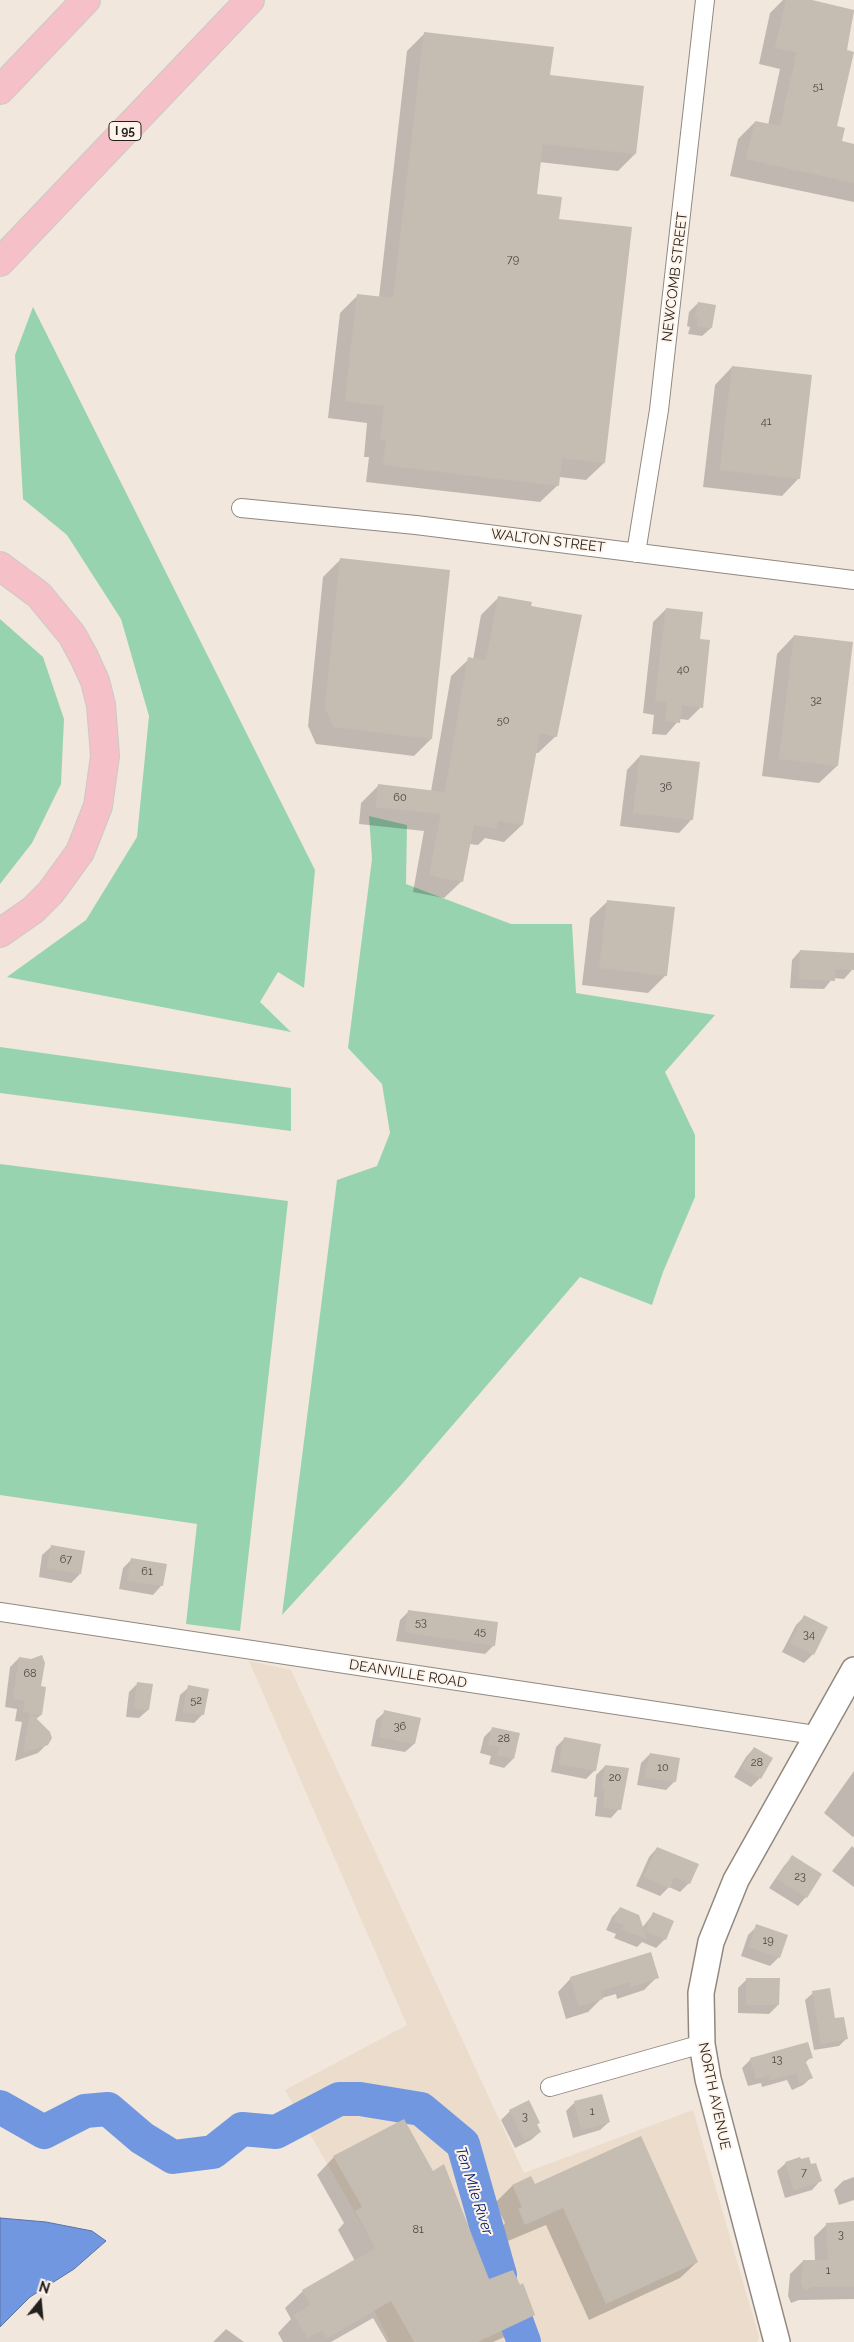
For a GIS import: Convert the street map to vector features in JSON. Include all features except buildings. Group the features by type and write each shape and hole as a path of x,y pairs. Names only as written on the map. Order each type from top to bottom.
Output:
{"highway":[{"path":"0,90 86,0"},
{"name":"I 95","path":"0,262 250,0"},
{"path":"0,74 50,38"},
{"path":"0,566 40,595 72,635 95,681 101,705 105,756 98,806 80,852 51,892 33,910 0,933"}],"main road":[{"name":"NORTH AVENUE","path":"777,2342 718,2124 702,2044 701,1993 711,1942 736,1880 815,1735 854,1670"}],"street":[{"name":"NEWCOMB STREET","path":"636,553 659,410 705,0"},
{"name":"WALTON STREET","path":"241,508 416,525 854,580"},
{"name":"DEANVILLE ROAD","path":"0,1612 815,1735"},
{"path":"550,2087 702,2044"}],"shaded area":[{"path":"249,1661 291,1670 524,2173 693,2110 759,2337 757,2342 386,2342 389,2340 349,2262 375,2248 285,2090 407,2025"}],"green space":[{"path":"33,307 315,870 304,988 278,972 260,1002 291,1032 7,977 86,920 137,837 149,716 121,619 67,535 23,499 15,355"},
{"path":"0,619 43,657 64,719 61,784 32,843 0,884"},
{"path":"369,816 407,825 406,884 511,924 572,924 576,993 715,1015 665,1072 695,1135 695,1197 663,1272 652,1305 580,1277 402,1484 282,1615 337,1180 377,1166 390,1133 382,1084 348,1048 372,859"},
{"path":"0,1047 291,1088 291,1131 0,1093"},
{"path":"0,1164 288,1201 240,1631 186,1624 197,1524 0,1495"}],"water":[{"path":"0,2218 46,2222 92,2231 106,2241 74,2269 30,2297 0,2327"}],"waterway":[{"name":"Ten Mile River","path":"0,2107 44,2132 85,2111 108,2109 142,2138 173,2157 213,2152 242,2129 276,2132 339,2099 360,2099 421,2109 463,2144 500,2275"},
{"name":"Ten Mile River","path":"517,2323 524,2342"}]}
